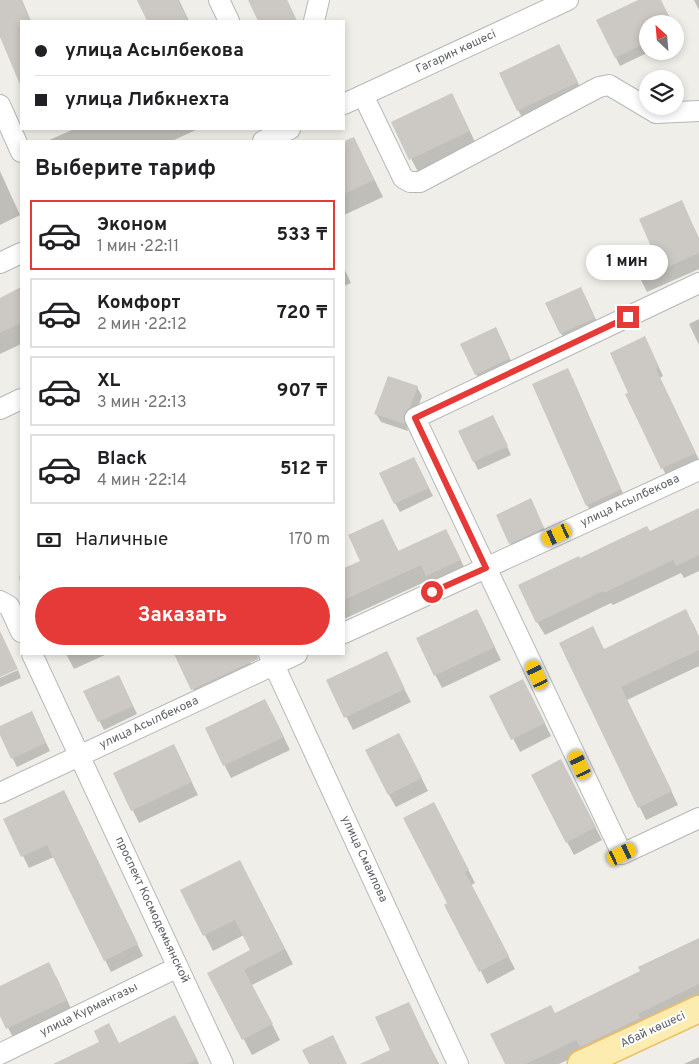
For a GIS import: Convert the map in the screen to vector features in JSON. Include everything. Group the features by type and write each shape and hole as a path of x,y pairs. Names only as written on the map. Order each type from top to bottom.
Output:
{"main road":[{"name":"Абай көшесі","path":"581,1064 699,1009"}],"street":[{"path":"219,0 229,20"},
{"path":"314,20 319,0"},
{"name":"Гагарин көшесі","path":"345,104 568,0"},
{"path":"363,95 403,178 410,182 420,182 608,85 656,113 699,111"},
{"path":"0,105 21,139"},
{"path":"264,136 286,130"},
{"path":"0,263 20,253"},
{"path":"699,283 415,418 622,854 699,818"},
{"path":"0,409 20,400"},
{"name":"улица Асылбекова","path":"345,632 699,470"},
{"path":"0,601 9,606 20,630"},
{"name":"проспект Космодемьянской","path":"32,655 223,1064"},
{"name":"улица Асылбекова","path":"0,793 80,756 271,659 292,655"},
{"name":"улица Смаилова","path":"271,659 458,1064"},
{"name":"улица Курмангазы","path":"0,1054 178,967"}],"building":[{"path":"0,0 21,0 30,20 20,20 20,85 0,37"},
{"path":"137,0 178,0 188,20 147,20"},
{"path":"248,0 287,0 297,20 258,20"},
{"path":"638,0 661,0 668,15 639,15 639,46 615,58 596,20"},
{"path":"559,44 578,82 517,111 499,73"},
{"path":"452,93 470,131 409,160 391,122"},
{"path":"354,137 374,180 345,194 345,141"},
{"path":"682,200 699,239 699,253 639,280 629,260 652,249 639,219"},
{"path":"581,287 595,318 560,334 545,303"},
{"path":"20,288 20,323 0,333 0,298"},
{"path":"496,327 510,358 475,375 460,344"},
{"path":"645,336 659,367 656,369 696,453 661,469 625,394 628,393 610,353"},
{"path":"568,368 621,489 586,506 532,384"},
{"path":"388,376 418,386 410,407 403,417 405,424 374,414"},
{"path":"493,415 508,446 473,462 458,431"},
{"path":"414,457 429,488 394,504 379,473"},
{"path":"531,498 544,528 509,544 496,515"},
{"path":"699,508 699,555 676,566 673,560 536,623 518,585 647,526 650,531"},
{"path":"383,519 398,551 446,529 461,560 426,576 421,565 345,600 345,568 360,561 348,535"},
{"path":"477,609 495,647 434,676 416,638"},
{"path":"686,609 699,637 699,650 621,687 672,791 638,808 559,643 593,626 604,649"},
{"path":"0,631 18,669 0,677"},
{"path":"387,651 405,689 344,718 326,680"},
{"path":"174,655 257,655 258,659 191,690"},
{"path":"119,675 133,706 98,722 83,691"},
{"path":"523,679 545,723 511,740 489,696"},
{"path":"265,699 284,737 223,766 205,728"},
{"path":"32,711 46,743 11,759 0,735 0,726"},
{"path":"399,733 422,778 388,795 365,750"},
{"path":"174,744 192,782 131,811 113,773"},
{"path":"561,759 596,827 566,843 531,775"},
{"path":"64,790 138,944 104,961 47,845 21,857 3,819"},
{"path":"434,802 469,870 465,872 509,956 479,972 444,905 447,903 403,818"},
{"path":"240,860 285,949 244,970 273,1024 242,1040 207,973 250,950 235,920 203,936 180,890"},
{"path":"699,938 699,984 638,1014 640,1018 580,1047 576,1040 526,1064 505,1064 490,1034 551,1005 555,1013 640,971 638,967"},
{"path":"49,962 67,1000 6,1029 0,1016 0,986"},
{"path":"409,1002 438,1064 360,1064 390,1050 375,1017"},
{"path":"175,1015 197,1059 188,1064 53,1064 99,1042 94,1031 109,1023 119,1043"},
{"path":"333,1035 347,1064 309,1064 302,1050"}],"route":[{"path":"432,592 486,568 415,418 628,317"}]}
